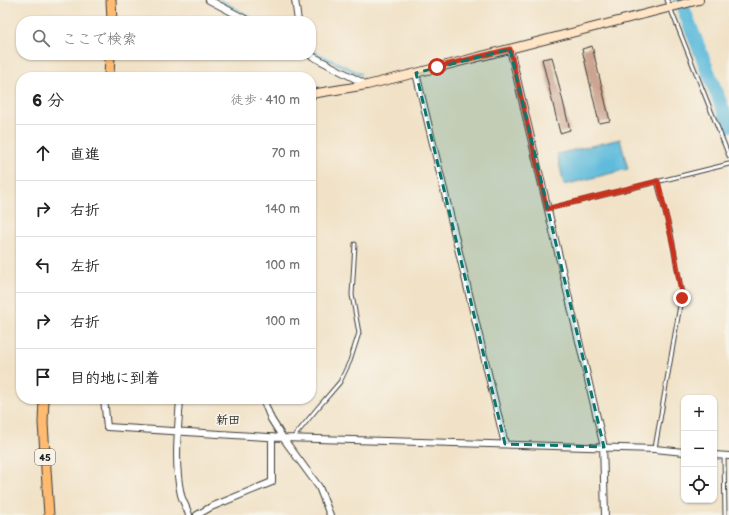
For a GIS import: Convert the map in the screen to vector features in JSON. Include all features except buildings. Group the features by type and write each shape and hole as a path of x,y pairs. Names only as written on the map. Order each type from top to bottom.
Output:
{"main road":[{"path":"111,0 112,16"},
{"path":"110,60 110,72"},
{"name":"45","path":"44,404 43,423 49,515"}],"street":[{"path":"209,0 239,16"},
{"path":"295,0 297,16"},
{"path":"316,93 416,73 670,5 695,1"},
{"path":"510,49 604,447 605,515"},
{"path":"316,58 367,84"},
{"path":"416,73 506,444"},
{"path":"105,404 107,427 283,438 604,447 681,452"},
{"path":"180,404 178,474 182,497 189,515"},
{"path":"264,404 271,419 283,438 319,487 330,515"},
{"path":"197,515 211,507 272,482 272,437"},
{"path":"717,455 727,456"}],"lane":[{"path":"670,5 729,156"},
{"path":"547,209 729,164"},
{"path":"656,449 682,294 673,245 658,181"},
{"path":"293,438 340,382 350,361 359,333 352,295 355,244"},
{"path":"724,515 727,456"}],"highlighted area":[{"path":"510,49 604,447 505,444 416,73"}],"water":[{"path":"620,139 628,169 564,185 557,154"}],"waterway":[{"path":"220,0 248,16"},
{"path":"680,0 729,125"},
{"path":"316,53 360,74"}],"district":[{"name":"新田","path":"228,420"}],"route":[{"path":"437,67 510,49 547,209 658,181 671,234 682,298"}]}
